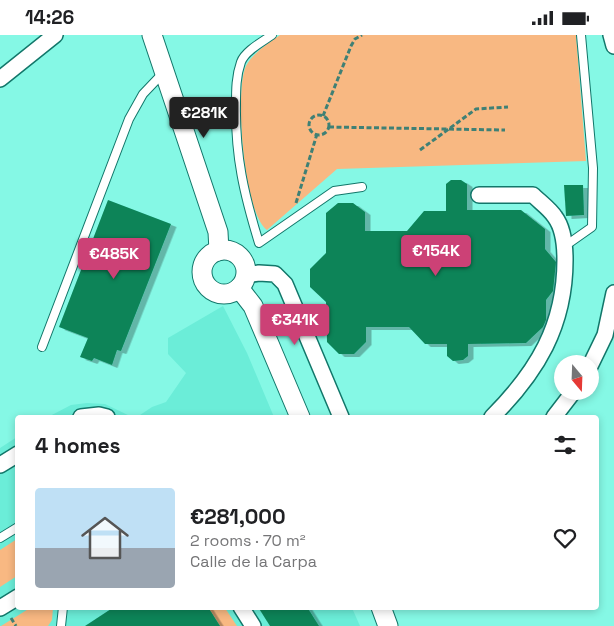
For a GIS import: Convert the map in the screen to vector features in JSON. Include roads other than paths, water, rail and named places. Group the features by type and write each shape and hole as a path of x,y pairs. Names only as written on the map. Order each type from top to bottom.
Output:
{"street":[{"path":"0,79 55,35"},
{"path":"152,35 218,232 219,251"},
{"path":"611,35 614,46"},
{"path":"479,195 533,195 555,216 565,245 565,285 557,322 544,350 506,403 494,415"},
{"path":"219,251 233,252 239,256 246,268 242,282 233,292 219,293 212,290 204,279 202,272 207,259 219,251"},
{"path":"242,282 275,274 285,284 339,415"},
{"path":"242,282 299,415"},
{"path":"595,355 604,335 614,293"},
{"path":"556,415 567,400"},
{"path":"0,465 15,456"},
{"path":"0,608 15,599"},
{"path":"243,610 253,626"},
{"path":"381,610 388,626"}],"lane":[{"path":"272,35 257,45 241,61 236,85 238,162 246,200 259,243 334,191 362,187"},
{"path":"565,245 592,227 593,168 581,35"},
{"path":"42,347 129,119 144,94 164,71"},
{"path":"0,538 15,529"},
{"path":"61,626 63,610"}]}
